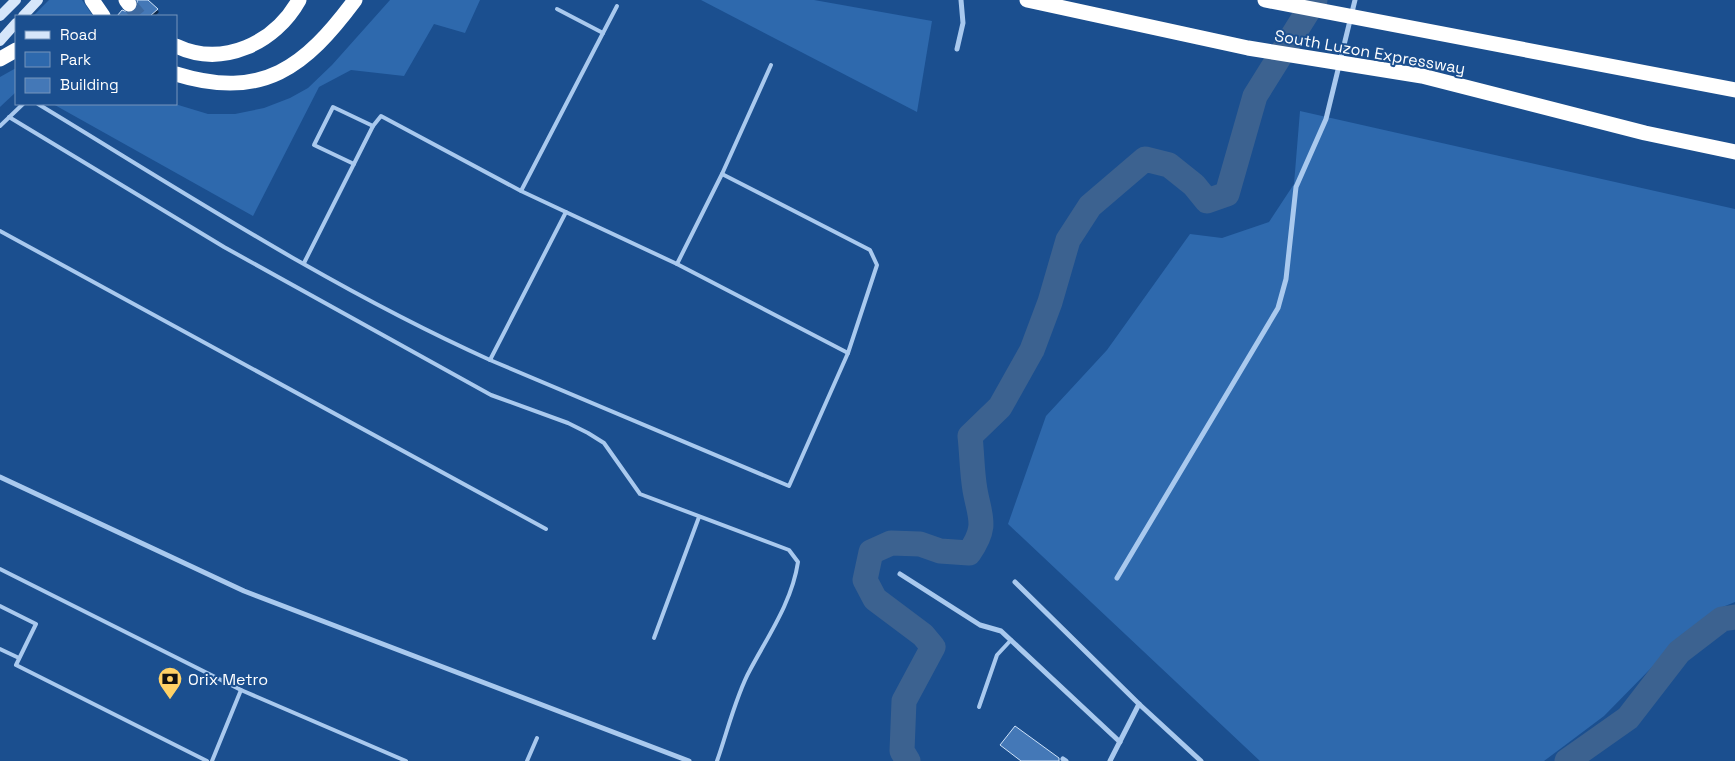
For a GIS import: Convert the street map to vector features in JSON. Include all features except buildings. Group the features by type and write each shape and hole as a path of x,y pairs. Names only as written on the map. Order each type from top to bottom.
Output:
{"highway":[{"path":"92,0 102,15"},
{"path":"178,47 209,55 241,50 262,40 279,27 299,0"},
{"path":"178,74 207,81 231,82 254,81 285,71 317,47 355,0"},
{"name":"South Luzon Expressway","path":"1027,0 1248,48 1422,76 1645,133 1735,152"},
{"name":"South Luzon Expressway","path":"1265,0 1735,90"},
{"path":"0,59 15,51"}],"main road":[{"path":"0,16 16,0"},
{"path":"24,15 38,0"},
{"path":"0,41 15,24"}],"street":[{"path":"958,48 963,23 961,0"},
{"path":"1117,578 1278,308 1286,280 1296,187 1326,120 1355,0"},
{"path":"0,477 244,591 689,761"},
{"path":"900,574 980,625 1001,630 1120,742"},
{"path":"1015,582 1139,704 1201,761"},
{"path":"1110,761 1139,704"}],"lane":[{"path":"521,190 617,6"},
{"path":"557,9 603,33"},
{"path":"677,264 722,174 771,65"},
{"path":"0,126 22,105"},
{"path":"40,105 304,263 436,336 789,486 848,353 877,266 870,250 722,174"},
{"path":"354,164 314,145 333,107 373,126"},
{"path":"304,263 373,126 381,116 521,190 677,264 848,353"},
{"path":"9,117 224,247 492,395 568,423 588,433 604,443 640,494 789,550 798,562 796,577 769,640 749,672 717,761"},
{"path":"490,360 566,212"},
{"path":"0,231 546,529"},
{"path":"654,638 699,517"},
{"path":"0,569 242,690 406,761"},
{"path":"0,606 36,624 16,664 207,761"},
{"path":"979,707 997,655 1011,640"},
{"path":"0,649 19,658"},
{"path":"212,761 242,690"},
{"path":"527,761 537,738"}],"green space":[{"path":"49,0 82,0 92,15 34,15"},
{"path":"390,0 480,0 465,33 434,24 404,76 351,70 319,87 253,216 55,105 178,105 208,114 235,114 264,108 290,98 308,88 332,65"},
{"path":"701,0 814,0 932,21 917,112"},
{"path":"15,69 15,93 0,107 0,77"},
{"path":"1300,111 1735,209 1735,602 1715,610 1660,659 1604,716 1544,761 1260,761 1008,524 1046,416 1107,350 1190,234 1222,238 1269,222 1294,184"}],"waterway":[{"path":"908,761 902,751 904,701 933,647 923,635 875,599 865,580 871,552 891,543 920,544 940,551 969,553 981,529 974,484 970,436 1000,407 1032,350 1050,302 1068,240 1090,206 1145,159 1169,165 1194,185 1207,201 1227,194 1255,96 1315,0"},
{"path":"1567,761 1628,718 1679,652 1722,619 1735,617"}],"tunnel":[{"path":"129,4 138,15"}],"place":[{"name":"Orix Metro","path":"170,700"}]}
